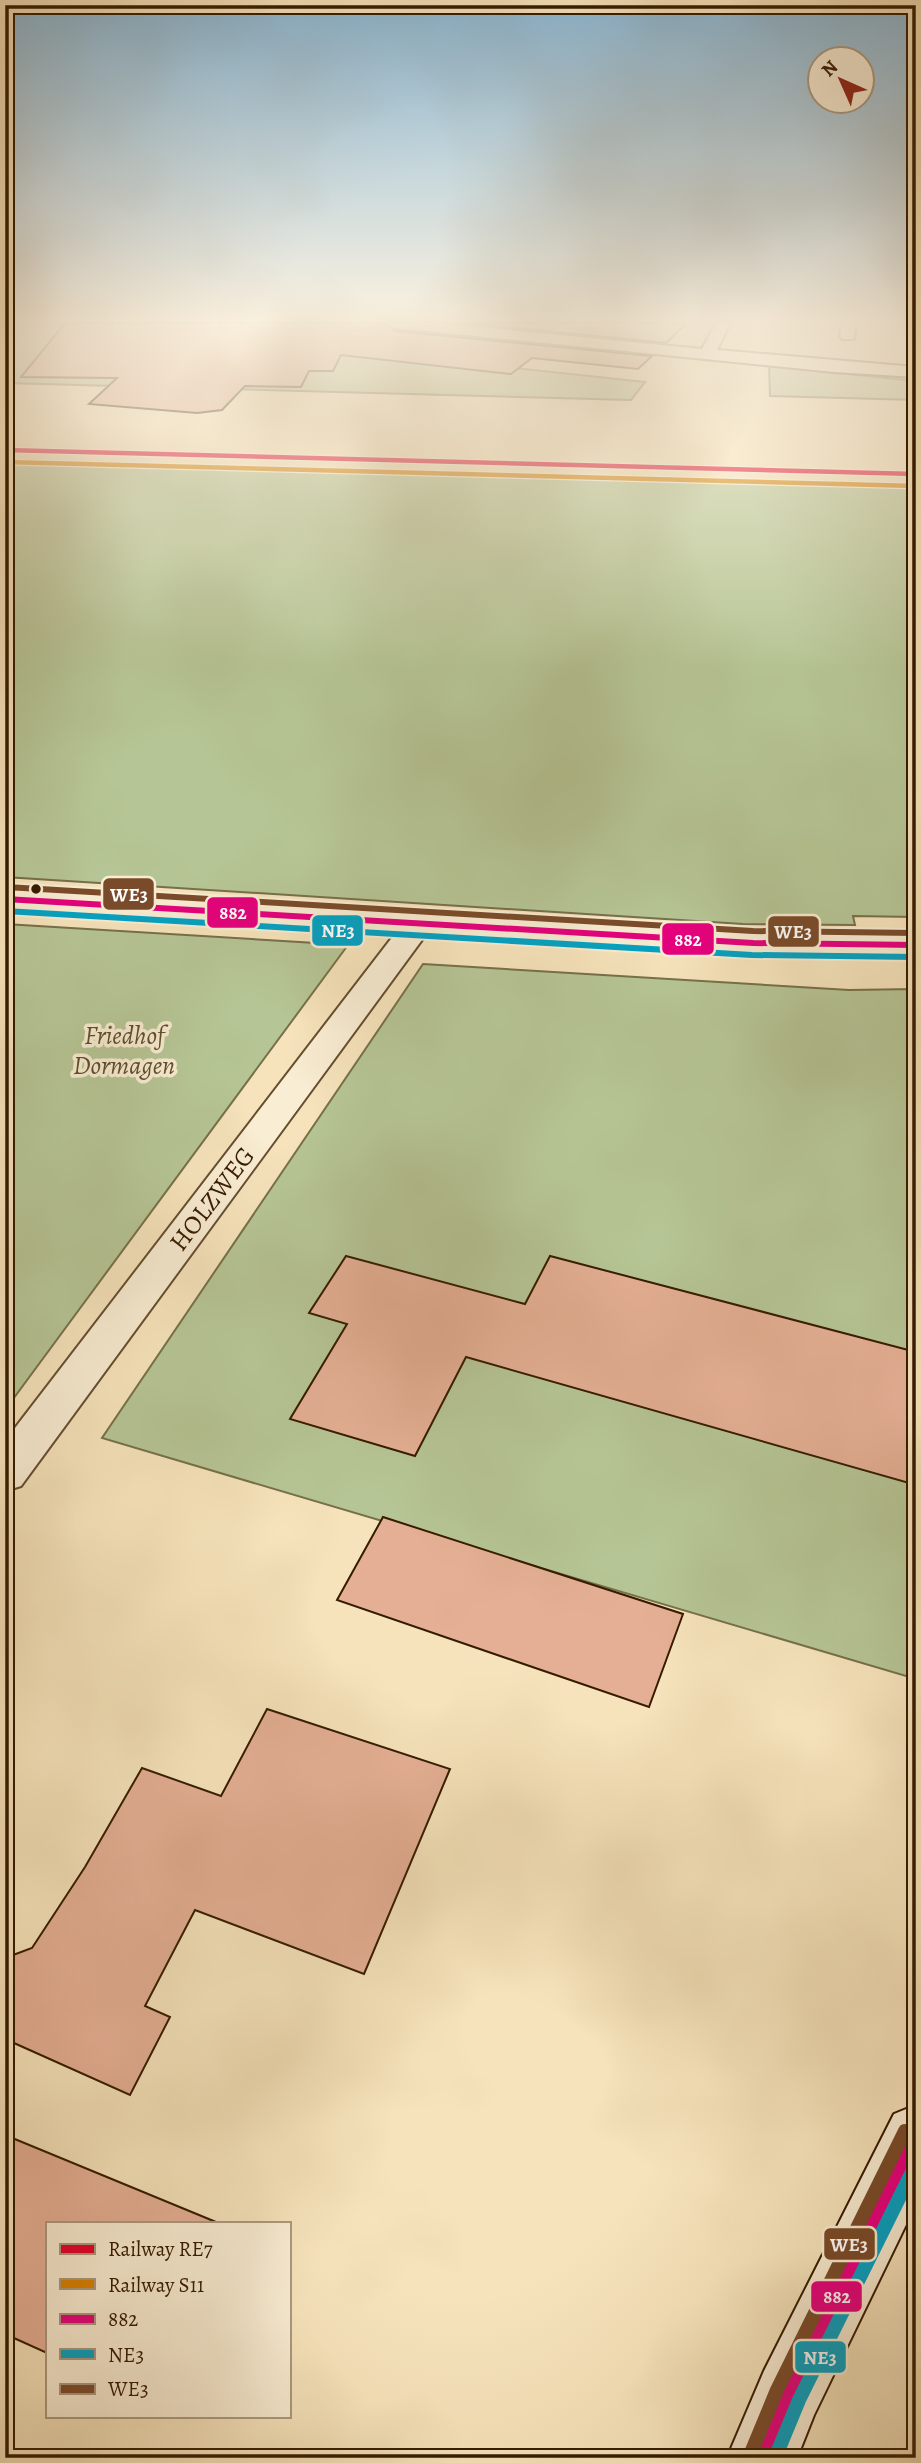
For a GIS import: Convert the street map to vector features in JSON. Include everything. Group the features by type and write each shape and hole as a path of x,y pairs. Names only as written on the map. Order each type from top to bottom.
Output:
{"street":[{"path":"5,899 752,943 916,945"},
{"name":"HOLZWEG","path":"5,1474 419,923"},
{"path":"762,2458 788,2395 916,2136"}],"green space":[{"path":"5,460 916,485 916,917 853,916 855,925 743,924 5,877"},
{"name":"Friedhof Dormagen","path":"5,924 348,945 5,1410"},
{"path":"423,964 849,990 916,989 916,1679 102,1438"}],"building":[{"path":"346,1256 525,1304 550,1256 916,1352 916,1485 466,1357 415,1456 290,1419 347,1324 309,1313"},
{"path":"383,1517 683,1614 649,1707 337,1600"},
{"path":"267,1709 450,1769 364,1974 195,1910 145,2006 170,2017 130,2095 5,2039 5,1958 32,1948 85,1867 142,1768 221,1796"},
{"path":"5,2135 216,2222 46,2222 46,2353 5,2334"}],"rail line":[{"name":"RE7","path":"5,450 916,474"},
{"name":"S11","path":"5,462 916,486"}],"transit line":[{"name":"WE3","path":"6,887 753,931 916,933"},
{"name":"882","path":"5,899 753,943 916,945"},
{"name":"NE3","path":"5,911 752,955 916,957"},
{"name":"WE3","path":"751,2453 777,2390 905,2131"},
{"name":"882","path":"762,2458 788,2395 916,2137"},
{"name":"NE3","path":"775,2458 799,2400 916,2164"}]}
